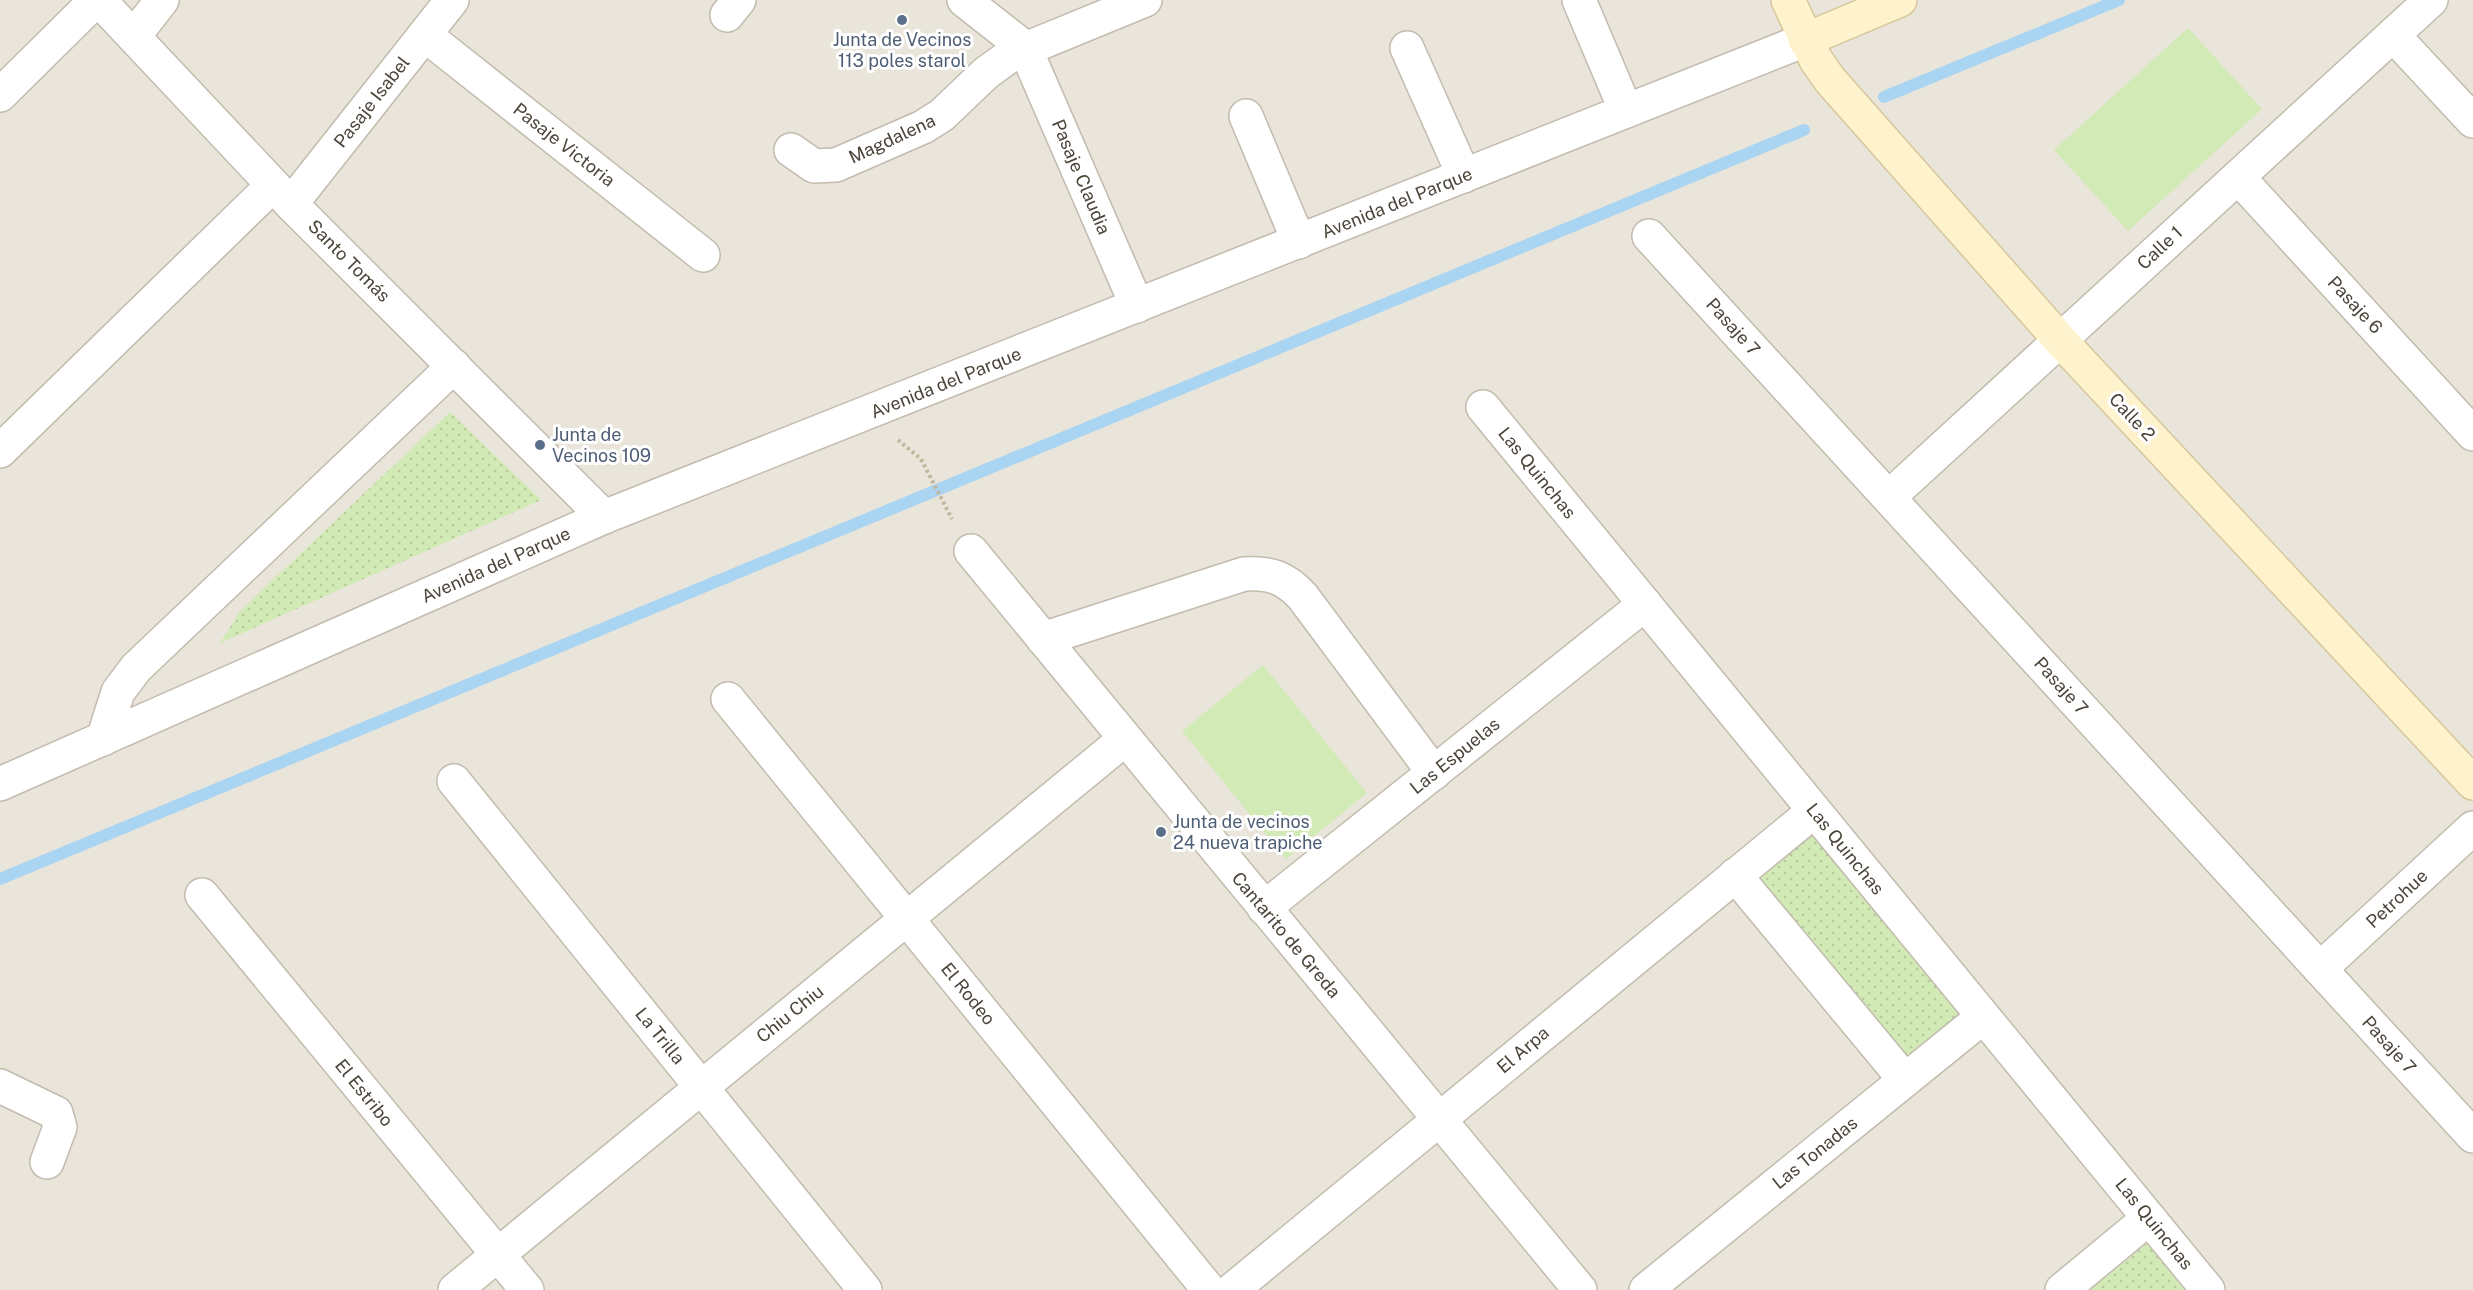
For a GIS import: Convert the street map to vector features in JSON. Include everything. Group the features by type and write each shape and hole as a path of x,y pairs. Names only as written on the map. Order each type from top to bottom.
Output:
{"street":[{"name":"Santo Tomás","path":"97,0 134,36 282,194 604,517"},
{"path":"0,94 97,0"},
{"path":"134,36 162,0"},
{"name":"Pasaje Isabel","path":"0,451 282,194 425,35 452,0"},
{"path":"964,0 1025,48"},
{"name":"Magdalena","path":"791,150 814,166 836,165 923,127 959,101 998,63 1025,48 1145,0"},
{"path":"1579,0 1626,111"},
{"name":"Calle 2","path":"1788,0 1805,40 1830,80 2060,340 2473,783"},
{"name":"Avenida del Parque","path":"0,784 604,517 1299,242 1900,0"},
{"name":"Calle 1","path":"1889,497 2431,0"},
{"path":"2393,34 2473,121"},
{"name":"Pasaje Victoria","path":"425,35 703,255"},
{"name":"Pasaje Claudia","path":"1025,48 1137,306"},
{"path":"1407,48 1464,176"},
{"path":"1245,116 1299,242"},
{"name":"Pasaje 6","path":"2238,177 2473,434"},
{"name":"Pasaje 7","path":"1649,236 2473,1136"},
{"path":"103,739 118,692 136,668 454,366"},
{"name":"Las Quinchas","path":"1483,407 2208,1290"},
{"name":"Cantarito de Greda","path":"971,551 1580,1290"},
{"path":"1043,639 1244,574 1262,573 1279,577 1303,597 1434,773"},
{"name":"Las Espuelas","path":"1264,908 1645,604"},
{"name":"El Rodeo","path":"728,699 1209,1290"},
{"name":"Chiu Chiu","path":"456,1290 1125,739"},
{"name":"La Trilla","path":"454,781 865,1290"},
{"name":"El Arpa","path":"1232,1290 1814,811"},
{"name":"Petrohue","path":"2320,969 2473,828"},
{"path":"1735,875 1905,1080"},
{"name":"El Estribo","path":"202,896 527,1290"},
{"name":"Las Tonadas","path":"1646,1290 1983,1017"},
{"path":"0,1086 56,1113 60,1127 47,1162"},
{"path":"2068,1288 2149,1218"}],"path":[{"path":"921,459 948,513"}],"shaded area":[{"path":"0,0 2473,0 2473,1290 0,1290"}],"green space":[{"path":"2188,28 2262,109 2128,231 2054,150"},
{"path":"450,412 541,500 220,643 241,610"},
{"path":"1263,665 1367,793 1286,859 1182,731"},
{"path":"1812,830 1964,1015 1905,1064 1755,881"},
{"path":"2149,1242 2189,1290 2090,1290"}],"waterway":[{"path":"1884,97 2119,0"},
{"path":"0,879 1804,130"}],"place":[{"name":"Junta de Vecinos 113 poles starol","path":"902,20"},
{"name":"Junta de Vecinos 109","path":"540,445"},
{"name":"Junta de vecinos 24 nueva trapiche","path":"1161,832"}]}
